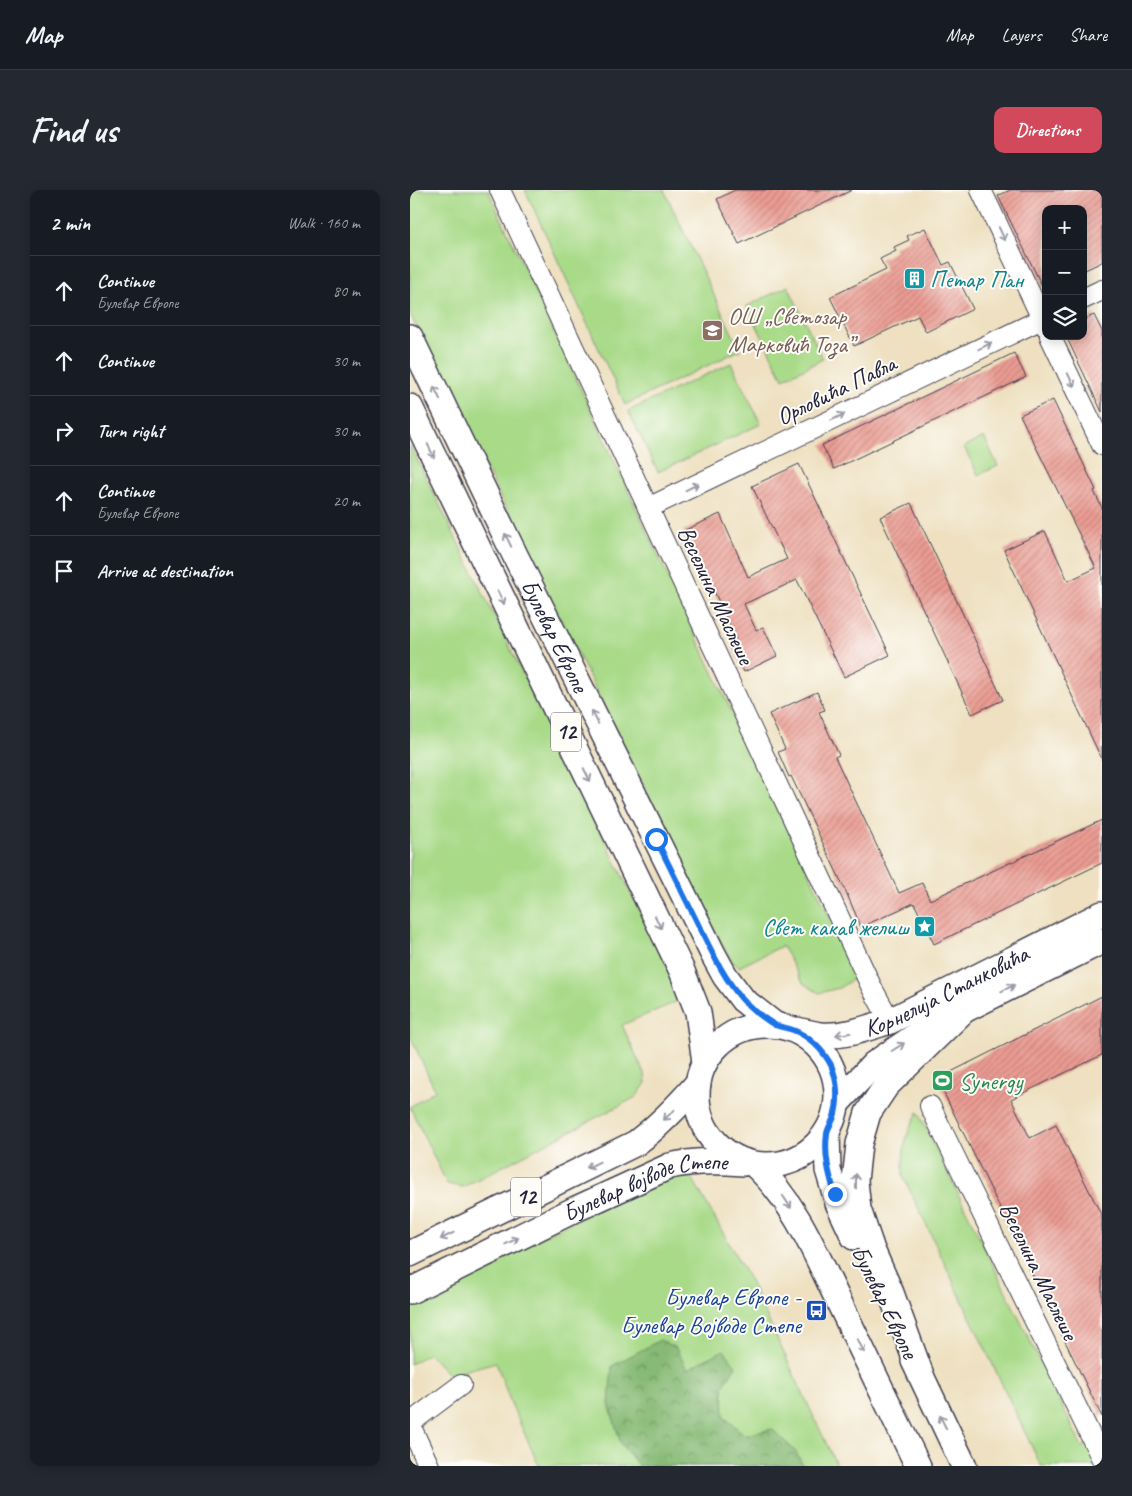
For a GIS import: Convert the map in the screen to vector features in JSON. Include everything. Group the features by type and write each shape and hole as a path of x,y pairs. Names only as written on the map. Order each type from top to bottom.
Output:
{"main road":[{"name":"Булевар Европе","path":"410,337 510,545 712,954 725,976 743,1000 779,1026"},
{"name":"Булевар Европе","path":"410,407 682,971 698,1012 701,1072"},
{"name":"Корнелија Станковића","path":"779,1026 819,1035 841,1035 890,1021 1102,914"},
{"name":"Корнелија Станковића","path":"837,1103 874,1064 924,1030 1102,941"},
{"path":"921,1375 858,1209 855,1182 859,1144 868,1113 886,1086 964,1010"},
{"name":"12","path":"754,1026 779,1026 795,1030 816,1045 824,1054 835,1078 837,1103 827,1132 814,1148 796,1159 776,1165 752,1164 728,1154 711,1138 700,1117 696,1094 701,1072 718,1045 734,1033 754,1026"},
{"name":"Булевар војводе Степе","path":"412,1249 636,1143 652,1132 678,1107 701,1072"},
{"name":"Булевар Европе","path":"827,1132 828,1170 838,1203 964,1466"},
{"name":"Булевар војводе Степе","path":"410,1291 576,1209 670,1166 679,1163 704,1161 752,1164"},
{"name":"Булевар Европе","path":"752,1164 768,1176 780,1191 806,1234 918,1466"}],"street":[{"name":"Веселина Маслеше","path":"500,190 872,988 890,1021"},
{"path":"981,190 1042,317"},
{"path":"1087,297 1102,290"},
{"name":"Орловића Павла","path":"648,508 1042,327"},
{"path":"1053,340 1102,445"},
{"name":"Веселина Маслеше","path":"930,1106 1102,1459"},
{"path":"429,1466 410,1424 461,1385"}],"green space":[{"path":"410,190 488,190 708,662 858,976 839,988 819,993 803,983 782,946 739,967 733,962 720,941 410,314"},
{"path":"525,190 664,190 740,350 625,405"},
{"path":"788,286 823,359 783,379 747,306"},
{"path":"731,363 761,424 658,472 628,411"},
{"path":"984,437 998,466 978,475 964,447"},
{"path":"410,445 683,999 622,1025 645,1075 646,1083 636,1097 463,1187 447,1184 410,1107 435,1090 410,1036"},
{"path":"918,1112 1082,1447 1094,1442 1102,1466 1041,1466 903,1176 905,1143"},
{"path":"690,1174 749,1279 837,1466 539,1466 510,1401 496,1362 449,1375 429,1354 410,1364 410,1300 654,1182"},
{"path":"660,1340 676,1348 687,1369 724,1350 736,1366 723,1386 724,1417 745,1435 772,1429 796,1452 803,1466 639,1466 621,1444 609,1404 612,1366"}],"building":[{"path":"735,190 852,190 739,244 717,199"},
{"path":"1010,190 1102,190 1102,262 1087,269 1087,205 1042,205 1042,286 998,196"},
{"name":"Петар Пан","path":"925,228 943,265 950,262 973,309 926,332 918,316 854,346 830,297 886,270 880,259 896,251 894,247 909,240 907,236"},
{"path":"1094,315 1102,331 1102,412 1068,340 1087,340 1087,318"},
{"path":"1014,353 1026,377 834,469 822,445"},
{"path":"1053,400 1096,490 1094,491 1102,508 1102,760 1004,550 1045,531 1068,581 1096,568 1020,415"},
{"path":"799,464 890,655 844,677 797,580 744,604 756,630 763,627 777,656 744,672 730,642 736,639 713,589 707,592 695,566 699,564 683,531 720,514 748,577 787,559 752,486"},
{"path":"911,503 1003,700 972,714 880,517"},
{"path":"817,692 825,710 819,712 839,755 835,757 899,893 922,883 930,900 1102,820 1102,863 934,944 914,903 861,927 778,752 785,749 769,714"},
{"path":"1102,996 1102,1055 1011,1099 1030,1138 1056,1125 1102,1216 1102,1417 937,1079"}],"place":[{"name":"Петар Пан","path":"914,279"},
{"name":"ОШ „Светозар Марковић Тоза”","path":"712,330"},
{"name":"Свет какав желиш","path":"925,927"},
{"name":"Synergy","path":"943,1081"},
{"name":"Булевар Европе - Булевар Војводе Степе","path":"817,1311"}],"route":[{"path":"656,839 712,954 725,976 743,1000 775,1025 795,1030 806,1037 824,1054 831,1066 837,1090 837,1103 827,1132 826,1151 828,1170 835,1194"}]}
